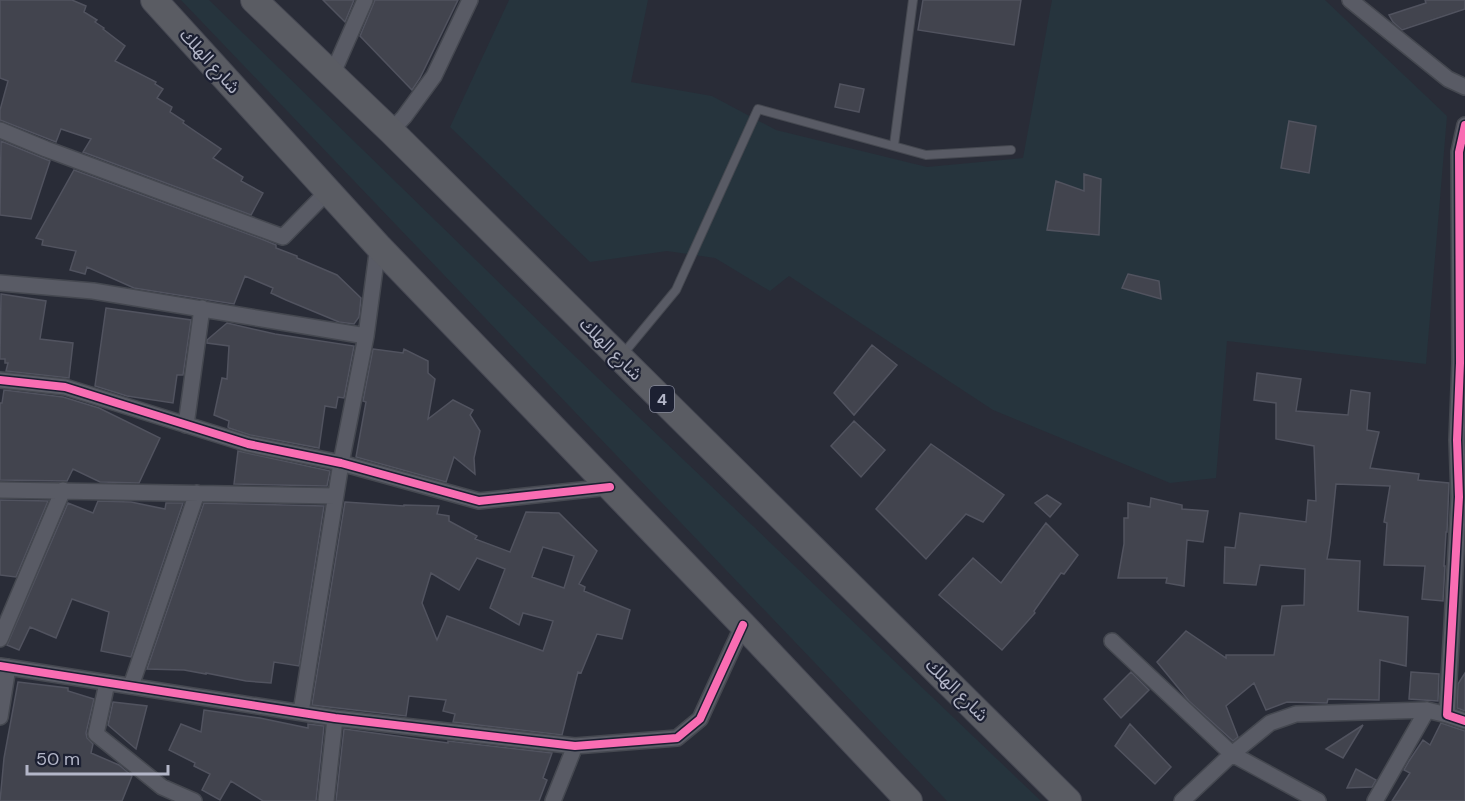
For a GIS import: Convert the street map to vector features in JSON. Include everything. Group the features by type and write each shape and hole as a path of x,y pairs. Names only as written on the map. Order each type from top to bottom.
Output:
{"highway":[{"name":"شارع الهلك","path":"154,0 327,192 909,801"},
{"name":"شارع الهلك","path":"254,0 391,131 1068,801"}],"street":[{"path":"332,75 364,0"},
{"path":"391,131 434,76 470,0"},
{"path":"1350,0 1448,79 1465,87"},
{"path":"1447,715 1459,497 1457,440 1463,363 1459,152 1465,125"},
{"path":"0,130 283,237 327,192"},
{"path":"301,712 340,463 366,336 378,246"},
{"path":"0,283 93,291 366,336"},
{"path":"186,424 202,308"},
{"path":"0,380 65,387 248,444 340,463 479,501 609,487"},
{"path":"0,490 335,496"},
{"path":"0,639 63,490"},
{"path":"131,686 197,493"},
{"path":"0,717 4,667 335,718 575,746 676,738 700,719 743,625"},
{"path":"1112,641 1232,754 1318,801"},
{"path":"108,682 96,734 162,787 194,801"},
{"path":"1376,801 1427,710"},
{"path":"1182,801 1232,754 1270,723 1296,714 1427,710 1465,722"},
{"path":"326,801 335,718"},
{"path":"553,801 575,746"}],"lane":[{"path":"894,145 914,0"},
{"path":"621,358 676,290 758,109 926,155 1011,150"}],"shaded area":[{"path":"181,0 209,0 556,338 1041,801 947,801"},
{"path":"509,0 648,0 631,82 712,96 776,130 927,167 1023,158 1052,0 1325,0 1447,116 1426,364 1227,341 1216,478 1170,483 993,410 789,276 770,291 715,258 667,251 590,262 450,127"}],"building":[{"path":"0,0 72,0 86,6 84,12 97,20 95,22 125,46 115,61 156,82 155,84 163,89 157,98 172,107 170,112 221,149 213,158 243,177 241,181 263,193 251,215 83,152 91,139 61,129 56,142 0,120 0,110 8,81 0,78"},
{"path":"323,0 354,0 345,22"},
{"path":"375,0 458,0 412,90 360,36"},
{"path":"923,0 1021,0 1014,45 918,30"},
{"path":"1425,0 1465,0 1465,9 1402,30 1389,15 1426,3"},
{"path":"840,84 864,89 859,112 835,107"},
{"path":"1289,121 1316,126 1309,173 1281,168"},
{"path":"1,141 50,161 31,219 0,215"},
{"path":"74,170 264,240 276,245 276,248 337,275 361,298 359,317 354,324 339,322 271,293 273,288 245,276 234,304 134,288 87,267 85,274 70,270 76,251 42,245 43,240 36,238"},
{"path":"1084,174 1101,179 1099,235 1047,230 1056,181 1084,191"},
{"path":"1128,274 1159,281 1161,299 1122,288"},
{"path":"1,294 46,301 40,339 73,343 69,378 6,371 8,363 5,363 5,359 0,359"},
{"path":"106,308 191,320 183,375 177,375 173,403 127,396 95,386"},
{"path":"227,323 275,334 354,346 344,398 338,397 336,408 325,406 319,448 250,435 229,428 229,421 214,415 222,378 227,379 229,346 207,343 207,340"},
{"path":"872,345 897,365 854,415 834,393"},
{"path":"373,349 403,353 404,349 428,361 428,373 435,379 428,419 453,400 473,410 470,415 480,431 474,458 475,474 454,457 446,482 356,457"},
{"path":"1257,373 1301,379 1296,411 1348,415 1351,390 1370,393 1367,430 1379,432 1370,468 1419,474 1418,480 1449,483 1443,601 1422,599 1425,566 1384,565 1387,523 1384,522 1390,486 1336,484 1327,559 1360,561 1358,611 1408,617 1406,666 1380,660 1379,700 1328,699 1327,703 1287,702 1266,710 1254,683 1226,706 1238,737 1233,741 1189,701 1157,662 1186,631 1226,658 1226,655 1274,655 1282,606 1304,605 1305,569 1260,565 1256,585 1224,583 1225,547 1235,548 1240,513 1306,522 1308,500 1316,501 1314,446 1276,439 1276,403 1254,400"},
{"path":"4,390 63,397 99,408 160,438 139,483 100,482 73,469 67,481 0,480 0,403 2,403"},
{"path":"854,421 885,450 861,477 831,446"},
{"path":"931,444 1004,495 983,522 966,514 926,559 876,509"},
{"path":"238,451 330,471 327,486 234,484"},
{"path":"1047,495 1061,504 1050,517 1035,503"},
{"path":"1151,498 1182,505 1182,509 1208,511 1203,542 1187,540 1184,586 1166,583 1167,578 1118,578 1124,544 1124,518 1128,518 1128,503 1150,507"},
{"path":"0,500 48,501 16,577 0,575"},
{"path":"98,501 131,502 165,509 166,503 183,503 131,657 101,651 109,612 72,599 56,638 30,627 19,650 7,645 68,503 93,513"},
{"path":"345,502 439,506 437,514 449,516 449,521 477,536 475,539 510,552 526,512 559,513 597,551 579,584 585,587 584,591 630,610 622,639 597,634 581,673 578,672 562,735 453,722 455,714 443,711 446,700 409,696 406,716 312,705","holes":["543,547 574,556 564,588 532,577","477,558 505,569 490,608 519,625 523,613 553,621 543,651 447,616 437,640 422,603 431,573 459,590"]},
{"path":"204,503 324,506 299,666 274,662 271,683 184,670 147,669"},
{"path":"1046,523 1078,555 1064,574 1061,573 1034,611 1035,613 1002,650 939,595 973,558 1001,583"},
{"path":"1131,672 1149,690 1121,718 1104,699"},
{"path":"1411,672 1439,674 1438,701 1409,699"},
{"path":"1465,673 1465,711 1457,708 1458,684"},
{"path":"18,682 68,688 68,691 94,699 86,733 87,738 93,744 91,753 119,765 132,776 122,801 0,801 4,758"},
{"path":"113,702 147,706 136,749 108,725"},
{"path":"204,710 308,728 308,724 324,726 316,801 263,801 231,781 220,800 202,790 210,774 194,766 195,763 169,750 181,724 201,732"},
{"path":"1441,723 1465,731 1465,801 1392,801 1410,773 1404,770 1409,761 1423,740 1430,745"},
{"path":"1130,724 1171,767 1155,784 1115,746"},
{"path":"1363,725 1343,758 1326,749"},
{"path":"344,729 448,743 448,741 552,753 543,778 547,780 539,801 336,801"},
{"path":"1356,769 1376,780 1372,787 1347,788"}],"cycle path":[{"path":"1465,125 1459,152 1460,363 1457,440 1459,497 1447,715 1465,721"},
{"path":"0,380 65,387 248,444 341,463 479,501 610,487"},
{"path":"0,666 335,718 575,746 677,738 700,719 743,625"}]}
